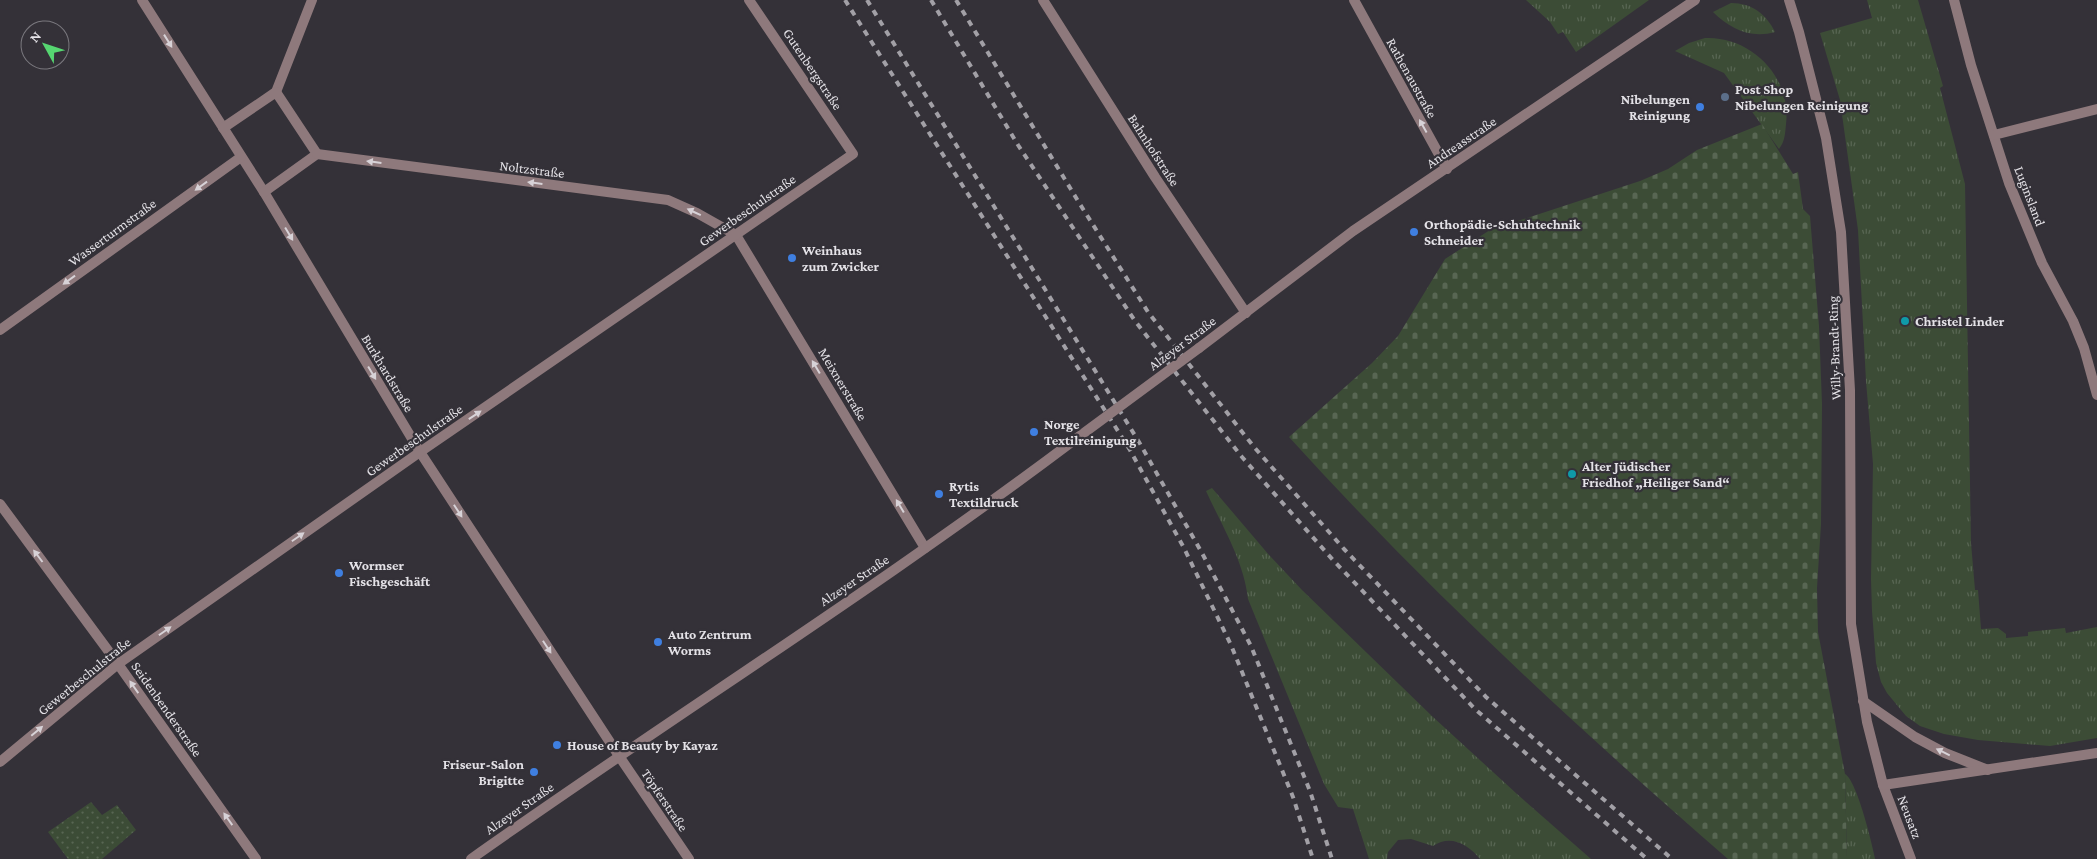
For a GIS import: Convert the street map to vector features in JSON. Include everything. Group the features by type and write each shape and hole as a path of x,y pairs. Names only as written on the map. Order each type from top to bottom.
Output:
{"street":[{"name":"Burkhardstraße","path":"142,0 264,192 420,452 619,756"},
{"path":"223,128 276,92 312,0"},
{"name":"Gutenbergstraße","path":"749,0 853,154"},
{"name":"Bahnhofstraße","path":"1043,0 1155,178 1246,313"},
{"name":"Rathenaustraße","path":"1354,0 1446,169"},
{"name":"Andreasstraße","path":"1246,313 1353,231 1695,0"},
{"name":"Willy-Brandt-Ring","path":"1789,0 1826,138 1840,232 1850,390 1849,605 1863,701 1883,786"},
{"name":"Luginsland","path":"1954,0 1971,65 2009,183 2042,263 2073,321 2084,348 2097,395"},
{"path":"264,192 317,154 276,92"},
{"path":"1994,135 2097,109"},
{"name":"Noltzstraße","path":"317,154 668,200 697,213 736,235"},
{"name":"Gewerbeschulstraße","path":"0,762 118,664 420,452 853,154"},
{"name":"Wasserturmstraße","path":"0,330 241,157"},
{"name":"Meixnerstraße","path":"736,235 926,548"},
{"name":"Alzeyer Straße","path":"471,859 619,756 926,548 1246,313"},
{"name":"Seidenbenderstraße","path":"0,504 118,664 256,859"},
{"path":"1863,701 1915,737 1945,754 1988,770"},
{"path":"1883,786 2097,753"},
{"name":"Töpferstraße","path":"619,756 689,859"},
{"name":"Neusatz","path":"1883,786 1911,859"}],"green space":[{"path":"1526,0 1649,0 1576,52 1563,32 1558,34 1550,22"},
{"path":"1867,0 1918,0 1943,86 1940,88 1965,184 1971,543 1975,590 1978,590 1981,629 1998,628 2006,634 2006,638 2028,636 2028,632 2065,628 2066,633 2097,627 2097,738 2050,746 1978,740 1944,734 1920,726 1906,716 1887,693 1881,682 1876,663 1872,611 1873,464 1866,381 1858,230 1840,100 1820,33 1872,18"},
{"path":"1731,3 1752,7 1763,15 1775,32 1758,34 1741,31 1726,23 1713,12"},
{"path":"1705,38 1722,39 1738,44 1752,52 1765,63 1775,76 1782,90 1786,107 1785,134 1779,149 1724,73 1675,51 1689,43"},
{"name":"Alter Jüdischer Friedhof „Heiliger Sand“","path":"1762,124 1793,174 1798,172 1803,209 1810,216 1819,326 1822,404 1821,524 1817,588 1818,632 1845,774 1847,859 1728,859 1502,655 1394,548 1289,437 1372,363 1398,336 1445,259 1490,230 1640,181 1668,169 1697,150"},
{"path":"1212,488 1269,555 1302,590 1433,717 1591,859 1480,859 1470,849 1458,842 1439,842 1433,846 1411,839 1398,840 1388,852 1387,859 1369,859 1353,809 1338,807 1324,784 1248,599 1246,585 1237,557 1206,491"},
{"path":"1845,774 1850,779 1859,800 1875,859 1847,859"},
{"path":"91,802 102,815 117,805 136,830 102,859 68,859 48,832"}],"railway":[{"path":"845,0 1130,450 1184,548 1231,645 1293,797 1313,859"},
{"path":"867,0 1139,442 1202,553 1251,646 1310,791 1332,859"},
{"path":"931,0 1018,145 1135,321 1242,457 1333,560 1475,709 1647,859"},
{"path":"956,0 1148,312 1254,447 1344,549 1486,697 1672,859"}],"place":[{"name":"Post Shop Nibelungen Reinigung","path":"1725,97"},
{"name":"Nibelungen Reinigung","path":"1700,107"},
{"name":"Orthopädie-Schuhtechnik Schneider","path":"1414,232"},
{"name":"Weinhaus zum Zwicker","path":"792,258"},
{"name":"Christel Linder","path":"1905,321"},
{"name":"Norge Textilreinigung","path":"1034,432"},
{"name":"Alter Jüdischer Friedhof „Heiliger Sand“","path":"1572,474"},
{"name":"Rytis Textildruck","path":"939,494"},
{"name":"Wormser Fischgeschäft","path":"339,573"},
{"name":"Auto Zentrum Worms","path":"658,642"},
{"name":"House of Beauty by Kayaz","path":"557,745"},
{"name":"Friseur-Salon Brigitte","path":"534,772"}]}
